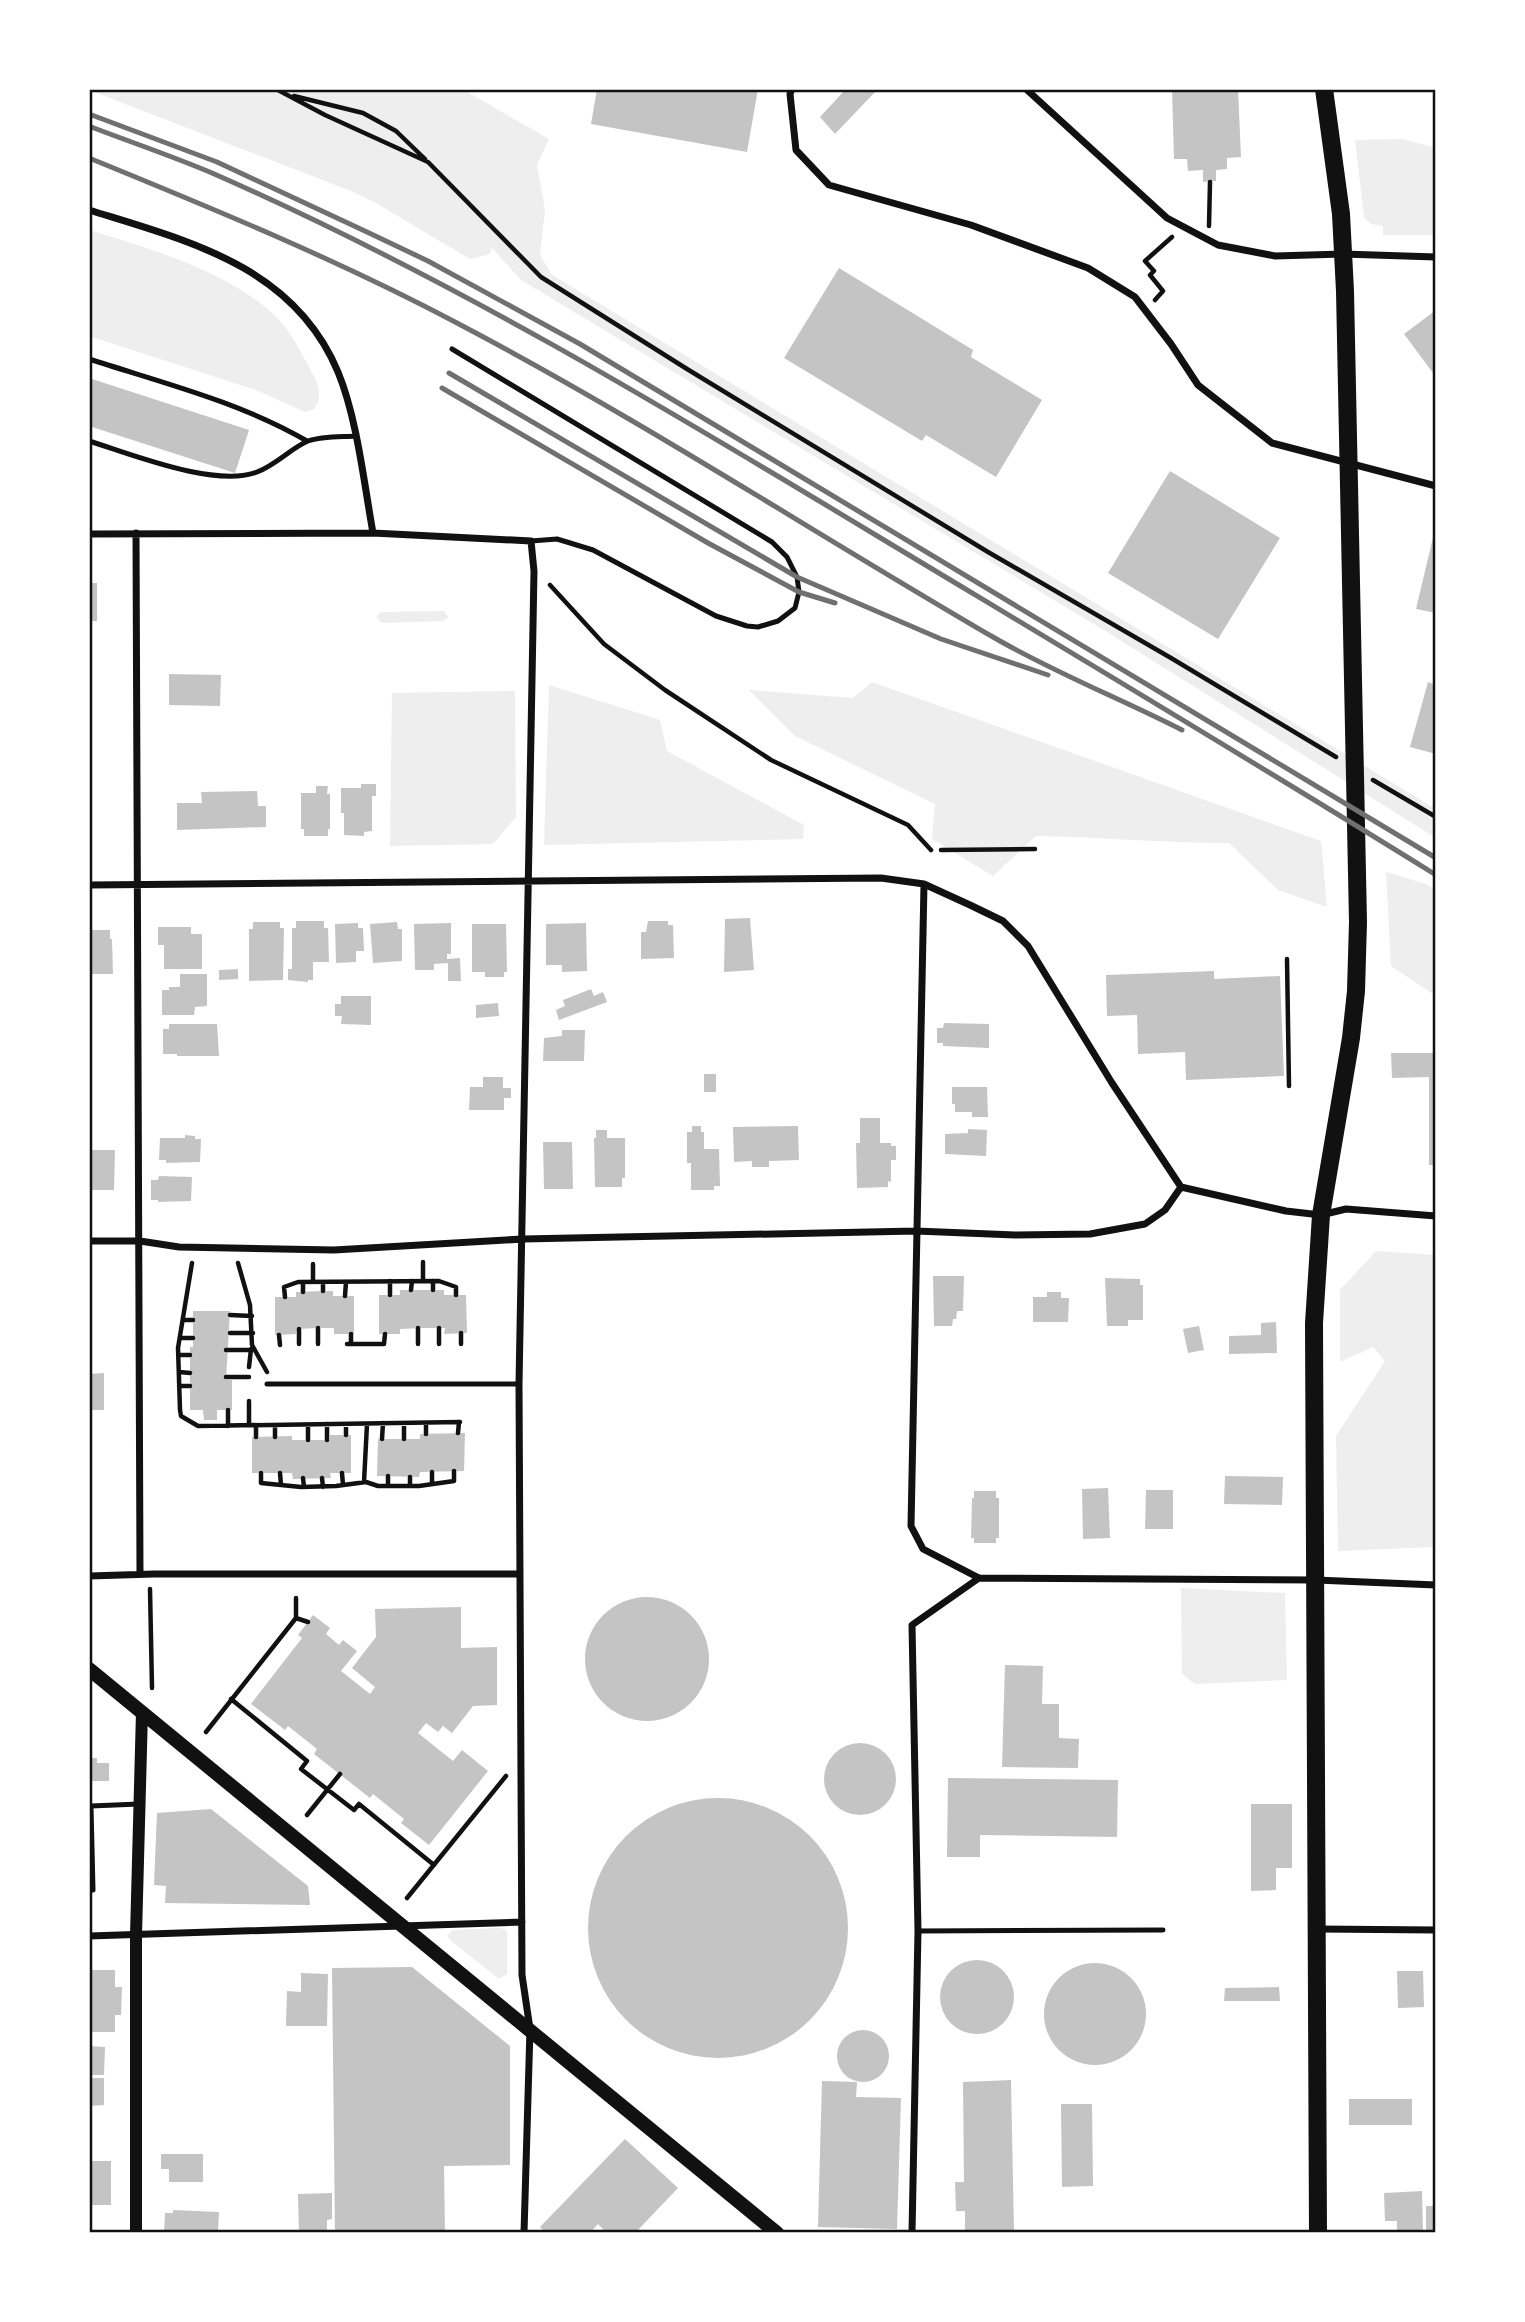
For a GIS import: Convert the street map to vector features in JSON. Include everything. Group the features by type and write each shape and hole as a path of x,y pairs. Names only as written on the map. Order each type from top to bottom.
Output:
{"main road":[{"path":"1318,2233 1314,1323 1321,1215 1351,1038 1356,991 1358,922 1343,254 1324,89"},
{"path":"89,1669 777,2233"}],"street":[{"path":"792,89 790,94 796,150 829,185 971,225 1088,268 1135,297 1198,385 1272,443 1436,486"},
{"path":"1026,89 1167,218 1218,245 1275,256 1343,254 1436,257"},
{"path":"89,210 156,231 235,261 287,298 314,330 338,373 356,436 373,533"},
{"path":"136,533 140,1574"},
{"path":"89,534 373,533 531,541 534,571 519,1384 522,1986 530,2029 524,2233"},
{"path":"89,885 881,878 924,884 1003,921 1028,946 1112,1083 1181,1187 1286,1211 1321,1215 1346,1209 1436,1216"},
{"path":"924,884 911,1527 923,1549 979,1578 1316,1580 1436,1585"},
{"path":"89,1241 140,1241 179,1247 334,1250 523,1240 916,1231 1015,1235 1090,1234 1145,1224 1165,1210 1181,1187"},
{"path":"89,1576 519,1574"},
{"path":"912,2233 918,1931 912,1625 979,1578"},
{"path":"136,2233 136,1936 142,1712"},
{"path":"89,1936 522,1922"},
{"path":"1318,1929 1436,1930"}],"lane":[{"path":"452,349 772,542 787,557 797,577 799,592 795,608 778,621 758,627 747,626 716,616 593,550 558,538 531,541"},
{"path":"89,359 233,405 275,423 307,442"},
{"path":"89,441 159,464 233,476 255,473 280,461 307,442 356,436"},
{"path":"267,1384 519,1384"},
{"path":"89,1890 93,1890 90,1806 139,1804"},
{"path":"918,1931 1163,1930"}],"path":[{"path":"276,89 428,162"},
{"path":"286,95 363,113 396,131 541,278 976,545 1338,758"},
{"path":"1209,241 1210,182"},
{"path":"1163,291 1150,275 1154,271 1145,261 1165,244"},
{"path":"550,585 604,644 665,690 771,760 908,825 931,850"},
{"path":"1361,772 1436,817"},
{"path":"941,850 1035,849"},
{"path":"1287,959 1289,1086"},
{"path":"422,1262 423,1281"},
{"path":"238,1263 248,1291 252,1316 249,1367"},
{"path":"313,1267 313,1282"},
{"path":"411,1290 412,1281"},
{"path":"433,1281 433,1290"},
{"path":"285,1297 284,1287 303,1282 433,1281 456,1287 456,1295"},
{"path":"303,1282 303,1292"},
{"path":"323,1282 323,1291"},
{"path":"345,1296 346,1282"},
{"path":"390,1282 390,1295"},
{"path":"230,1315 252,1316"},
{"path":"183,1320 193,1320"},
{"path":"318,1328 318,1344"},
{"path":"418,1328 418,1344"},
{"path":"439,1328 439,1344"},
{"path":"299,1329 299,1344"},
{"path":"230,1333 253,1333"},
{"path":"351,1334 349,1344 384,1344 385,1334"},
{"path":"461,1334 461,1344"},
{"path":"279,1335 280,1345"},
{"path":"180,1338 193,1338"},
{"path":"226,1350 251,1347"},
{"path":"251,1347 265,1368"},
{"path":"178,1355 190,1355"},
{"path":"179,1373 190,1373"},
{"path":"226,1377 249,1377"},
{"path":"179,1386 190,1386"},
{"path":"249,1401 256,1437"},
{"path":"228,1410 228,1426"},
{"path":"458,1433 459,1422"},
{"path":"382,1439 383,1423"},
{"path":"404,1423 404,1439"},
{"path":"426,1423 426,1434"},
{"path":"327,1424 327,1440"},
{"path":"346,1424 346,1435"},
{"path":"363,1482 366,1424"},
{"path":"275,1425 275,1437"},
{"path":"308,1425 308,1440"},
{"path":"261,1473 261,1483 323,1487 363,1482 378,1486 432,1484 454,1481 454,1471"},
{"path":"432,1472 432,1484"},
{"path":"280,1473 281,1485"},
{"path":"342,1473 342,1485"},
{"path":"388,1476 388,1486"},
{"path":"410,1477 410,1486"},
{"path":"303,1478 304,1487"},
{"path":"322,1478 323,1487"},
{"path":"150,1589 152,1688"},
{"path":"206,1732 296,1618 296,1598"},
{"path":"296,1618 308,1622"},
{"path":"231,1699 307,1761 301,1769 354,1810 359,1804 434,1865"},
{"path":"307,1815 340,1774"},
{"path":"407,1898 506,1776"}],"shaded area":[{"path":"462,89 549,139 537,165 545,210 540,255 552,275 1436,809 1436,838 1099,627 521,280 492,248 490,254 470,259 351,191 89,90"},
{"path":"1402,139 1436,148 1436,235 1383,235 1383,226 1371,224 1364,217 1355,140"},
{"path":"89,230 208,272 252,297 271,312 292,337 316,382 319,398 314,409 305,412 256,390 89,336"},
{"path":"444,611 448,617 444,621 383,623 377,616 381,612"},
{"path":"872,682 1321,841 1327,907 1278,890 1229,843 1036,836 993,876 932,839 935,804 795,736 749,690 853,698"},
{"path":"549,685 660,720 667,751 804,825 803,839 544,845"},
{"path":"515,691 516,817 493,844 390,846 392,693"},
{"path":"1386,872 1426,884 1436,890 1436,996 1391,966"},
{"path":"1376,1251 1436,1255 1436,1547 1338,1551 1336,1436 1385,1361 1373,1347 1340,1362 1340,1290"},
{"path":"1181,1588 1285,1593 1287,1680 1195,1684 1182,1674"},
{"path":"505,1929 507,1933 507,1974 499,1979 447,1935 453,1930"}],"building":[{"path":"597,89 758,89 747,152 591,124"},
{"path":"846,89 876,91 835,134 820,117"},
{"path":"1172,89 1238,89 1241,157 1227,158 1227,169 1216,170 1216,181 1203,182 1203,170 1188,171 1187,159 1174,159"},
{"path":"839,268 973,350 971,357 1042,400 996,477 926,435 922,441 784,358"},
{"path":"1436,310 1436,377 1404,334"},
{"path":"89,378 249,430 235,473 89,426"},
{"path":"1170,471 1280,538 1218,639 1108,573"},
{"path":"1436,529 1436,613 1416,609"},
{"path":"89,583 97,583 97,621 89,621"},
{"path":"169,674 221,675 220,706 169,705"},
{"path":"1428,682 1436,685 1436,754 1410,747"},
{"path":"361,784 376,784 376,796 372,796 372,831 364,832 364,836 344,835 341,788 361,788"},
{"path":"316,786 328,786 330,829 328,836 304,836 304,829 301,829 301,793 316,793"},
{"path":"257,791 258,806 266,806 266,827 177,830 177,803 202,803 201,792"},
{"path":"750,918 754,970 724,972 725,919"},
{"path":"296,921 324,921 324,928 328,928 329,962 313,962 313,980 308,982 288,980 288,969 292,969 292,928 296,928"},
{"path":"648,921 668,921 668,925 673,925 674,958 641,959 641,932 646,932"},
{"path":"253,922 280,922 280,928 284,928 283,980 249,981 249,929 253,929"},
{"path":"397,922 398,929 402,929 402,961 373,963 370,924"},
{"path":"358,923 358,928 363,928 364,951 356,951 356,962 336,963 335,924"},
{"path":"451,923 451,954 447,954 447,959 460,958 461,981 448,981 448,963 434,964 434,970 415,970 414,924"},
{"path":"586,923 587,971 562,972 562,965 546,965 546,924"},
{"path":"472,924 506,924 507,972 504,972 504,977 485,977 485,972 472,972"},
{"path":"158,927 191,927 191,934 202,934 202,969 164,969 164,945 158,945"},
{"path":"89,930 110,930 113,974 89,974"},
{"path":"238,969 238,979 219,980 219,970"},
{"path":"1214,971 1214,979 1280,976 1284,1076 1186,1080 1185,1052 1138,1054 1137,1015 1107,1016 1106,975"},
{"path":"180,974 207,974 207,1006 195,1007 194,1015 162,1015 162,990 180,987"},
{"path":"591,989 594,996 603,992 607,1002 559,1020 556,1010 565,1006 563,1000"},
{"path":"341,996 371,996 371,1025 341,1024 342,1016 335,1016 335,1004 341,1004"},
{"path":"498,1003 499,1016 476,1018 476,1005"},
{"path":"944,1023 989,1024 989,1048 943,1046 943,1043 937,1043 937,1028 943,1028"},
{"path":"169,1024 217,1024 219,1056 163,1054 163,1029 169,1029"},
{"path":"562,1030 585,1030 584,1061 543,1061 544,1038 562,1036"},
{"path":"1391,1053 1436,1053 1436,1165 1429,1165 1429,1077 1392,1078"},
{"path":"704,1074 716,1074 716,1092 704,1092"},
{"path":"483,1077 503,1077 503,1088 511,1088 511,1098 504,1098 504,1110 469,1110 470,1087 483,1087"},
{"path":"952,1087 987,1087 988,1117 972,1117 972,1112 955,1112"},
{"path":"860,1118 880,1118 880,1143 896,1146 896,1160 891,1160 891,1182 888,1181 888,1187 857,1188 856,1143 860,1143"},
{"path":"692,1126 701,1126 701,1132 704,1132 704,1149 719,1149 720,1186 714,1186 714,1190 691,1190 691,1163 687,1163 687,1132 692,1132"},
{"path":"798,1126 799,1160 769,1161 769,1167 752,1167 752,1161 734,1162 733,1127"},
{"path":"968,1129 987,1130 986,1156 945,1154 945,1134 968,1133"},
{"path":"596,1130 607,1130 607,1138 625,1138 625,1178 622,1178 622,1187 595,1187"},
{"path":"185,1135 201,1139 200,1162 166,1163 166,1160 159,1160 160,1138 185,1138"},
{"path":"543,1142 572,1142 573,1189 544,1189"},
{"path":"89,1150 115,1150 114,1190 89,1190"},
{"path":"159,1176 192,1177 191,1201 151,1200 151,1180 158,1180"},
{"path":"933,1276 964,1276 963,1311 957,1311 952,1326 934,1326"},
{"path":"1105,1278 1140,1279 1140,1285 1143,1285 1143,1320 1128,1320 1128,1326 1107,1326"},
{"path":"400,1290 444,1290 444,1295 466,1295 467,1333 444,1334 445,1328 423,1328 400,1329 400,1334 379,1334 379,1295 400,1295"},
{"path":"333,1291 333,1296 354,1296 354,1334 334,1334 334,1328 318,1328 297,1329 296,1334 275,1335 275,1297 296,1297 296,1292"},
{"path":"1047,1292 1061,1292 1061,1298 1069,1298 1068,1322 1033,1322 1033,1297 1047,1297"},
{"path":"193,1311 230,1311 226,1380 232,1380 232,1410 217,1410 217,1420 204,1420 203,1410 190,1410"},
{"path":"1276,1322 1277,1353 1229,1354 1229,1336 1261,1335 1261,1323"},
{"path":"1199,1326 1204,1350 1188,1353 1183,1329"},
{"path":"104,1373 104,1410 89,1410 89,1374"},
{"path":"465,1433 464,1471 420,1472 419,1477 377,1476 378,1439 420,1439 420,1434"},
{"path":"330,1435 351,1435 351,1473 330,1473 331,1478 293,1479 292,1473 252,1473 252,1437 292,1436 292,1440 330,1440"},
{"path":"1225,1476 1283,1477 1282,1505 1224,1504"},
{"path":"1108,1488 1110,1538 1083,1539 1082,1489"},
{"path":"1146,1490 1173,1490 1173,1529 1145,1529"},
{"path":"974,1491 996,1491 996,1498 999,1498 999,1538 996,1538 996,1543 974,1543 974,1538 971,1538"},
{"path":"647,1597 671,1602 691,1615 704,1635 709,1659 704,1683 691,1703 671,1716 647,1721 623,1716 603,1703 590,1683 585,1659 590,1635 603,1615 623,1602"},
{"path":"461,1607 461,1648 497,1647 497,1705 473,1706 452,1733 443,1726 438,1732 426,1723 418,1733 453,1761 462,1750 488,1771 429,1845 401,1823 404,1819 373,1794 370,1798 314,1754 317,1749 288,1726 285,1730 251,1704 302,1638 298,1635 313,1615 330,1628 326,1634 339,1645 343,1640 357,1651 341,1671 370,1694 375,1687 352,1668 376,1637 375,1609"},
{"path":"1005,1665 1043,1666 1042,1704 1059,1704 1059,1738 1079,1739 1078,1768 1002,1767"},
{"path":"860,1743 880,1749 890,1759 896,1779 890,1799 880,1809 860,1815 840,1809 830,1799 824,1779 830,1759 840,1749"},
{"path":"89,1758 97,1758 97,1763 109,1763 109,1781 89,1781"},
{"path":"948,1778 1118,1780 1117,1837 980,1835 980,1857 947,1857"},
{"path":"718,1798 768,1808 790,1820 810,1836 826,1856 838,1878 848,1928 838,1978 826,2000 810,2020 790,2036 768,2048 718,2058 668,2048 646,2036 626,2020 610,2000 598,1978 588,1928 598,1878 610,1856 626,1836 646,1820 668,1808"},
{"path":"1251,1804 1292,1804 1292,1868 1276,1868 1276,1890 1251,1891"},
{"path":"211,1809 308,1886 310,1905 165,1903 166,1886 154,1885 157,1813"},
{"path":"977,1960 998,1966 1008,1976 1014,1997 1008,2018 998,2028 977,2034 956,2028 946,2018 940,1997 946,1976 956,1966"},
{"path":"1095,1963 1114,1967 1131,1978 1142,1995 1146,2014 1142,2033 1131,2050 1114,2061 1095,2065 1076,2061 1059,2050 1048,2033 1044,2014 1048,1995 1059,1978 1076,1967"},
{"path":"412,1967 510,2046 510,2165 444,2166 445,2233 335,2233 332,1968"},
{"path":"89,1970 115,1970 115,1987 122,1987 121,2015 115,2015 115,2032 89,2032"},
{"path":"1397,1971 1423,1971 1424,2007 1398,2008"},
{"path":"301,1973 328,1974 327,2026 286,2026 287,1991 301,1992"},
{"path":"1279,1987 1280,2001 1224,2001 1225,1988"},
{"path":"863,2030 873,2032 881,2038 887,2046 887,2066 881,2074 873,2080 863,2082 853,2080 845,2074 839,2066 837,2056 839,2046 845,2038 853,2032"},
{"path":"89,2046 105,2047 104,2075 89,2075"},
{"path":"89,2078 104,2078 104,2105 89,2106"},
{"path":"1011,2080 1014,2233 965,2233 965,2211 956,2211 955,2182 964,2182 963,2082"},
{"path":"822,2081 857,2082 856,2097 901,2098 897,2229 818,2227"},
{"path":"1349,2099 1412,2099 1412,2125 1349,2125"},
{"path":"1061,2104 1092,2104 1093,2186 1062,2187"},
{"path":"625,2139 678,2188 635,2233 607,2233 598,2224 590,2233 546,2233 540,2227"},
{"path":"161,2154 203,2154 203,2182 169,2182 169,2169 161,2169"},
{"path":"89,2161 111,2161 111,2205 89,2205"},
{"path":"1422,2191 1423,2233 1397,2233 1397,2221 1385,2221 1384,2193"},
{"path":"332,2193 332,2219 327,2220 327,2233 299,2233 298,2194"},
{"path":"1426,2206 1436,2206 1436,2233 1426,2233"},
{"path":"173,2210 219,2212 218,2231 164,2233 165,2213 173,2213"}],"railway":[{"path":"89,114 217,162 367,232 428,261 580,344 1436,858"},
{"path":"89,126 197,167 299,213 384,254 552,344 798,488 1436,875"},
{"path":"89,158 321,257 457,323 660,437 993,637 1039,662 1182,730"},
{"path":"449,373 797,577 941,639 1048,675"},
{"path":"442,388 708,543 799,592 835,603"}]}
